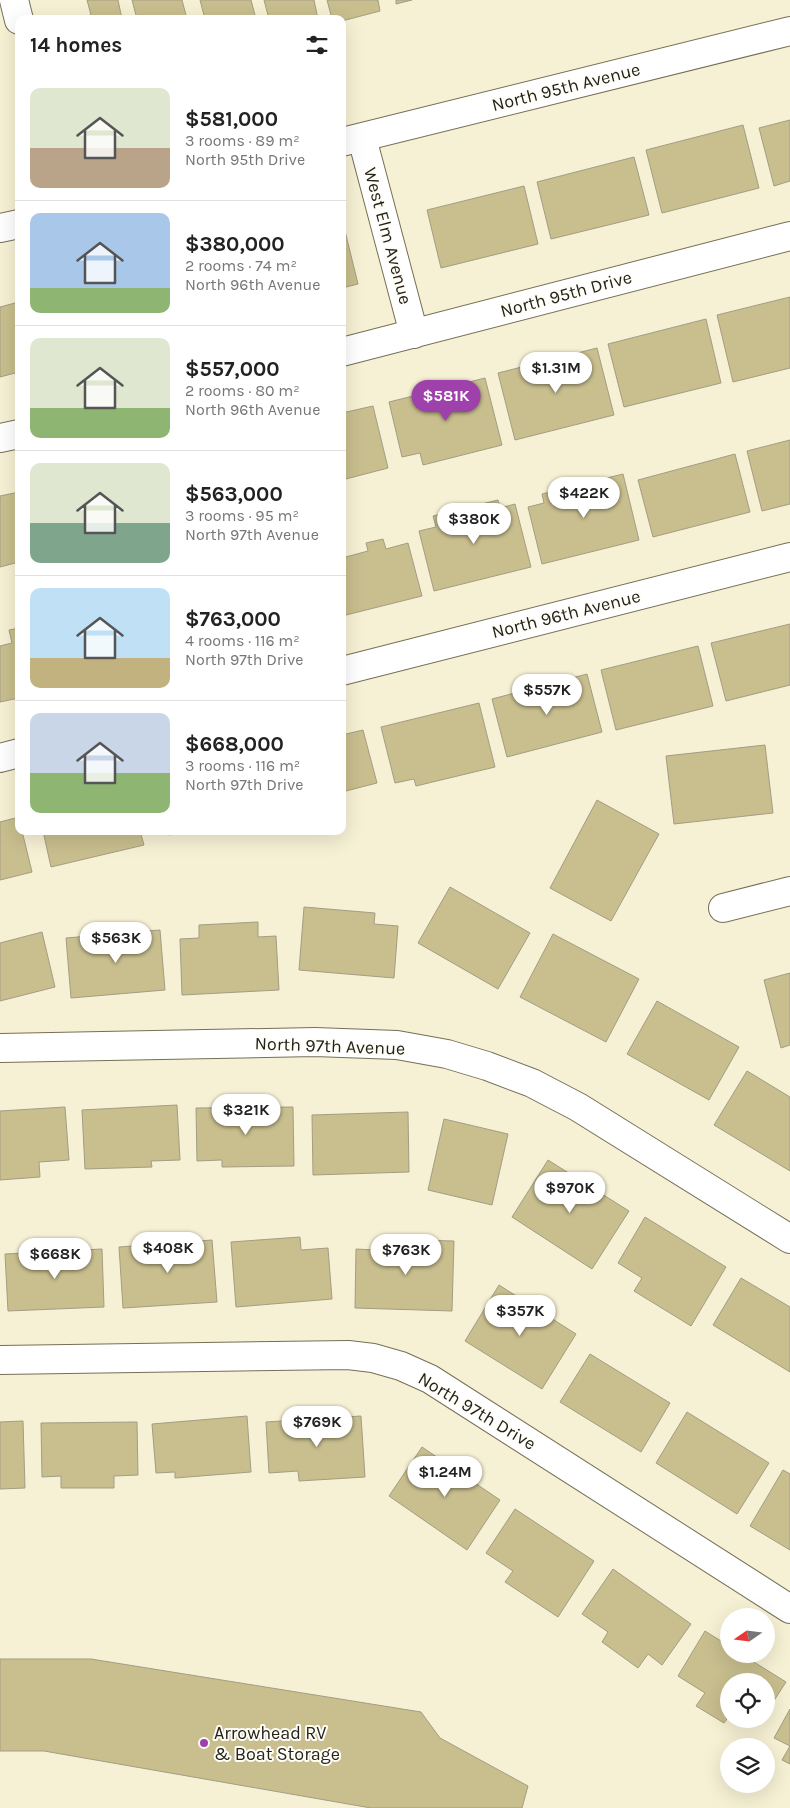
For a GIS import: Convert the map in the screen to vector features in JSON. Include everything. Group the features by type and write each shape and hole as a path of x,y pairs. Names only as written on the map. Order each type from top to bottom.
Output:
{"street":[{"path":"14,0 18,15"},
{"name":"North 95th Avenue","path":"352,140 790,31"},
{"name":"West Elm Avenue","path":"352,140 414,334"},
{"path":"0,228 15,225"},
{"name":"North 95th Drive","path":"346,351 790,236"},
{"path":"0,438 15,435"},
{"name":"North 96th Avenue","path":"346,670 790,557"},
{"path":"0,758 15,754"},
{"path":"723,908 790,891"},
{"name":"North 97th Avenue","path":"0,1048 315,1042 397,1045 447,1054 487,1066 532,1083 578,1107 790,1239"},
{"name":"North 97th Drive","path":"0,1360 318,1354 373,1358 401,1366 430,1379 790,1609"}],"building":[{"path":"87,0 118,0 121,15 91,15"},
{"path":"132,0 182,0 186,15 136,15"},
{"path":"200,0 251,0 255,15 204,15"},
{"path":"264,0 314,0 317,15 268,15"},
{"path":"327,0 378,0 380,11 346,20 346,15 331,15"},
{"path":"396,0 412,0 396,4"},
{"path":"790,120 790,181 774,186 759,128"},
{"path":"743,125 759,188 662,213 646,150"},
{"path":"634,157 649,215 551,239 537,182"},
{"path":"524,186 538,244 441,268 427,210"},
{"path":"346,235 358,284 346,287"},
{"path":"790,297 790,368 733,382 717,315"},
{"path":"15,303 15,373 0,377 0,307"},
{"path":"706,319 721,383 624,407 608,344"},
{"path":"597,348 614,415 515,440 498,373"},
{"path":"485,378 502,445 423,465 420,453 402,457 389,402"},
{"path":"373,406 388,468 346,479 346,412"},
{"path":"790,440 790,504 762,511 747,451"},
{"path":"735,454 750,512 653,537 638,480"},
{"path":"623,474 639,540 542,564 528,507 544,503 542,494"},
{"path":"15,493 15,563 0,567 0,496"},
{"path":"498,500 500,508 515,504 531,567 434,591 419,531 436,527 433,516"},
{"path":"383,539 386,549 408,543 422,596 346,615 346,557 368,551 366,543"},
{"path":"790,624 790,685 726,701 711,643"},
{"path":"15,629 15,699 0,702 0,646 12,643 9,630"},
{"path":"698,646 713,706 616,730 601,670"},
{"path":"587,674 602,732 507,757 492,699"},
{"path":"479,703 495,767 416,786 414,779 395,783 381,727"},
{"path":"363,730 377,783 346,791 346,734"},
{"path":"765,745 773,813 674,824 666,756"},
{"path":"597,800 659,834 611,921 550,888"},
{"path":"15,818 15,835 23,835 32,872 0,880 0,822"},
{"path":"44,835 141,835 144,845 51,867"},
{"path":"450,887 530,933 498,989 418,943"},
{"path":"304,907 375,913 374,924 398,926 394,978 299,970"},
{"path":"258,922 258,937 276,936 279,990 182,995 180,939 199,938 199,925"},
{"path":"160,930 165,990 71,998 66,938"},
{"path":"42,932 55,987 0,1001 0,943"},
{"path":"553,934 639,979 606,1042 520,997"},
{"path":"790,973 790,1045 781,1048 764,980"},
{"path":"657,1001 739,1047 709,1100 627,1054"},
{"path":"747,1071 790,1097 790,1171 714,1125"},
{"path":"177,1105 180,1160 151,1161 152,1167 85,1169 82,1110"},
{"path":"65,1107 69,1160 39,1162 40,1177 0,1180 0,1111"},
{"path":"293,1107 294,1166 222,1167 222,1160 197,1161 196,1108"},
{"path":"408,1112 409,1172 313,1175 312,1115"},
{"path":"444,1119 508,1134 492,1205 428,1190"},
{"path":"548,1160 629,1211 592,1269 512,1217"},
{"path":"645,1217 726,1267 691,1326 634,1291 642,1278 618,1263"},
{"path":"300,1237 301,1250 328,1248 332,1299 236,1307 231,1242"},
{"path":"376,1239 454,1241 452,1311 355,1308 356,1249 375,1250"},
{"path":"212,1240 217,1302 123,1308 119,1247"},
{"path":"102,1249 104,1307 8,1311 5,1254"},
{"path":"741,1278 790,1307 790,1372 713,1325"},
{"path":"499,1285 576,1334 542,1389 465,1341"},
{"path":"590,1354 670,1403 641,1452 560,1402"},
{"path":"687,1412 769,1463 737,1514 656,1463"},
{"path":"247,1416 251,1472 175,1478 175,1472 156,1473 152,1424"},
{"path":"361,1416 365,1477 299,1481 298,1471 269,1473 266,1422"},
{"path":"23,1421 25,1488 0,1489 0,1422"},
{"path":"137,1422 138,1475 114,1476 114,1488 61,1488 61,1476 42,1477 41,1423"},
{"path":"422,1447 500,1500 467,1550 389,1496"},
{"path":"783,1470 790,1474 790,1550 750,1526"},
{"path":"515,1509 594,1561 558,1617 505,1582 513,1571 486,1553"},
{"path":"613,1569 691,1624 662,1665 648,1654 638,1668 602,1642 608,1632 582,1614"},
{"path":"705,1631 720,1640 720,1663 755,1663 772,1673 720,1673 720,1721 696,1706 705,1693 678,1676"},
{"path":"0,1659 91,1659 421,1712 440,1738 528,1786 522,1808 371,1808 44,1751 0,1751"},
{"path":"775,1675 786,1682 775,1699"},
{"path":"790,1709 790,1746 774,1738"},
{"path":"790,1746 790,1764 782,1760"}],"place":[{"name":"Arrowhead RV & Boat Storage","path":"204,1743"}]}
